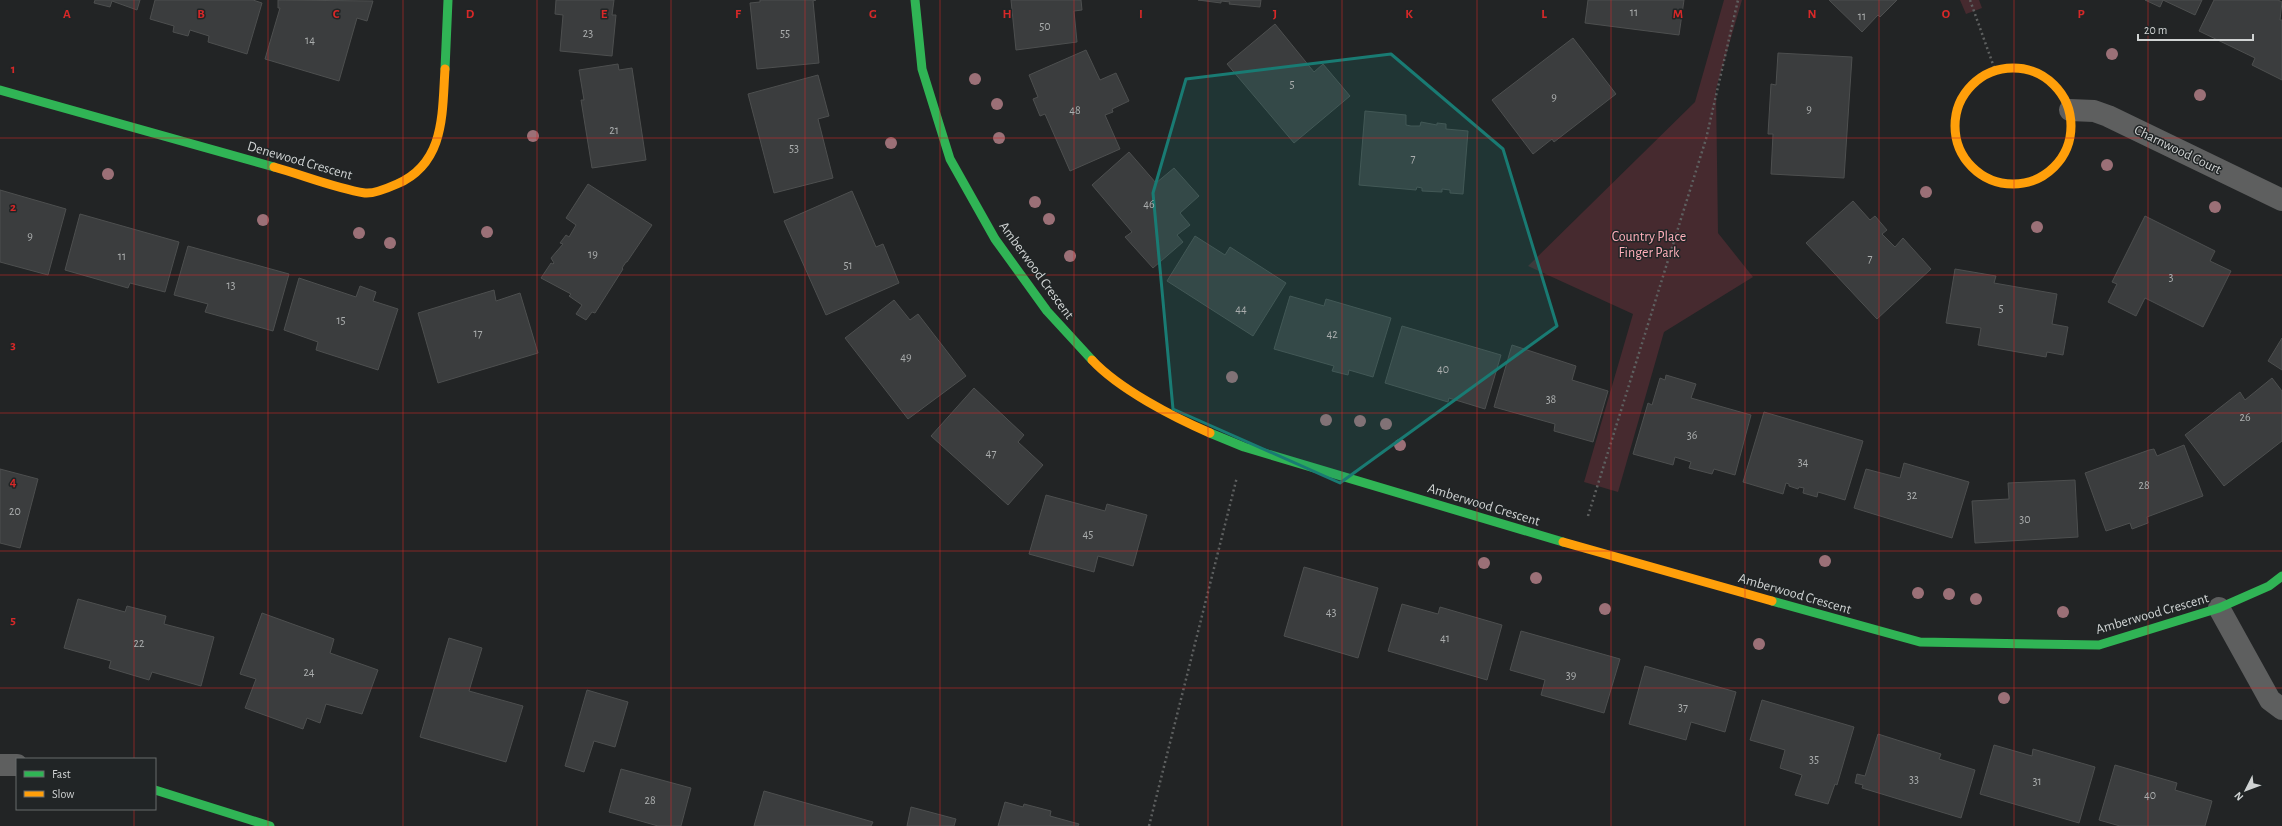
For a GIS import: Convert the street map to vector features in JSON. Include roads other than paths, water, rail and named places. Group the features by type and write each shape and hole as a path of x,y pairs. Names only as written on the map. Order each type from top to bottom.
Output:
{"street":[{"name":"Denewood Crescent","path":"0,90 366,193 386,191 415,173 429,160 435,147 439,126 448,0"},
{"name":"Amberwood Crescent","path":"914,0 922,69 950,159 995,239 1047,311 1105,374 1182,421 1244,446 1579,546 1920,642 2099,645 2219,608 2269,586 2282,576"},
{"path":"2014,67 2033,70 2049,79 2062,93 2070,110 2072,129 2069,142 2057,165 2042,177 2024,184 2004,184 1986,178 1970,166 1959,150 1954,130 1956,110 1965,93 1978,78 1995,70 2014,67"},
{"name":"Charnwood Court","path":"2070,110 2094,111 2108,116 2282,200"},
{"path":"2219,608 2270,700 2282,709"},
{"path":"0,765 16,765"},
{"path":"156,790 270,826"}],"park label":[{"name":"Country Place Finger Park","path":"1649,244"}]}
